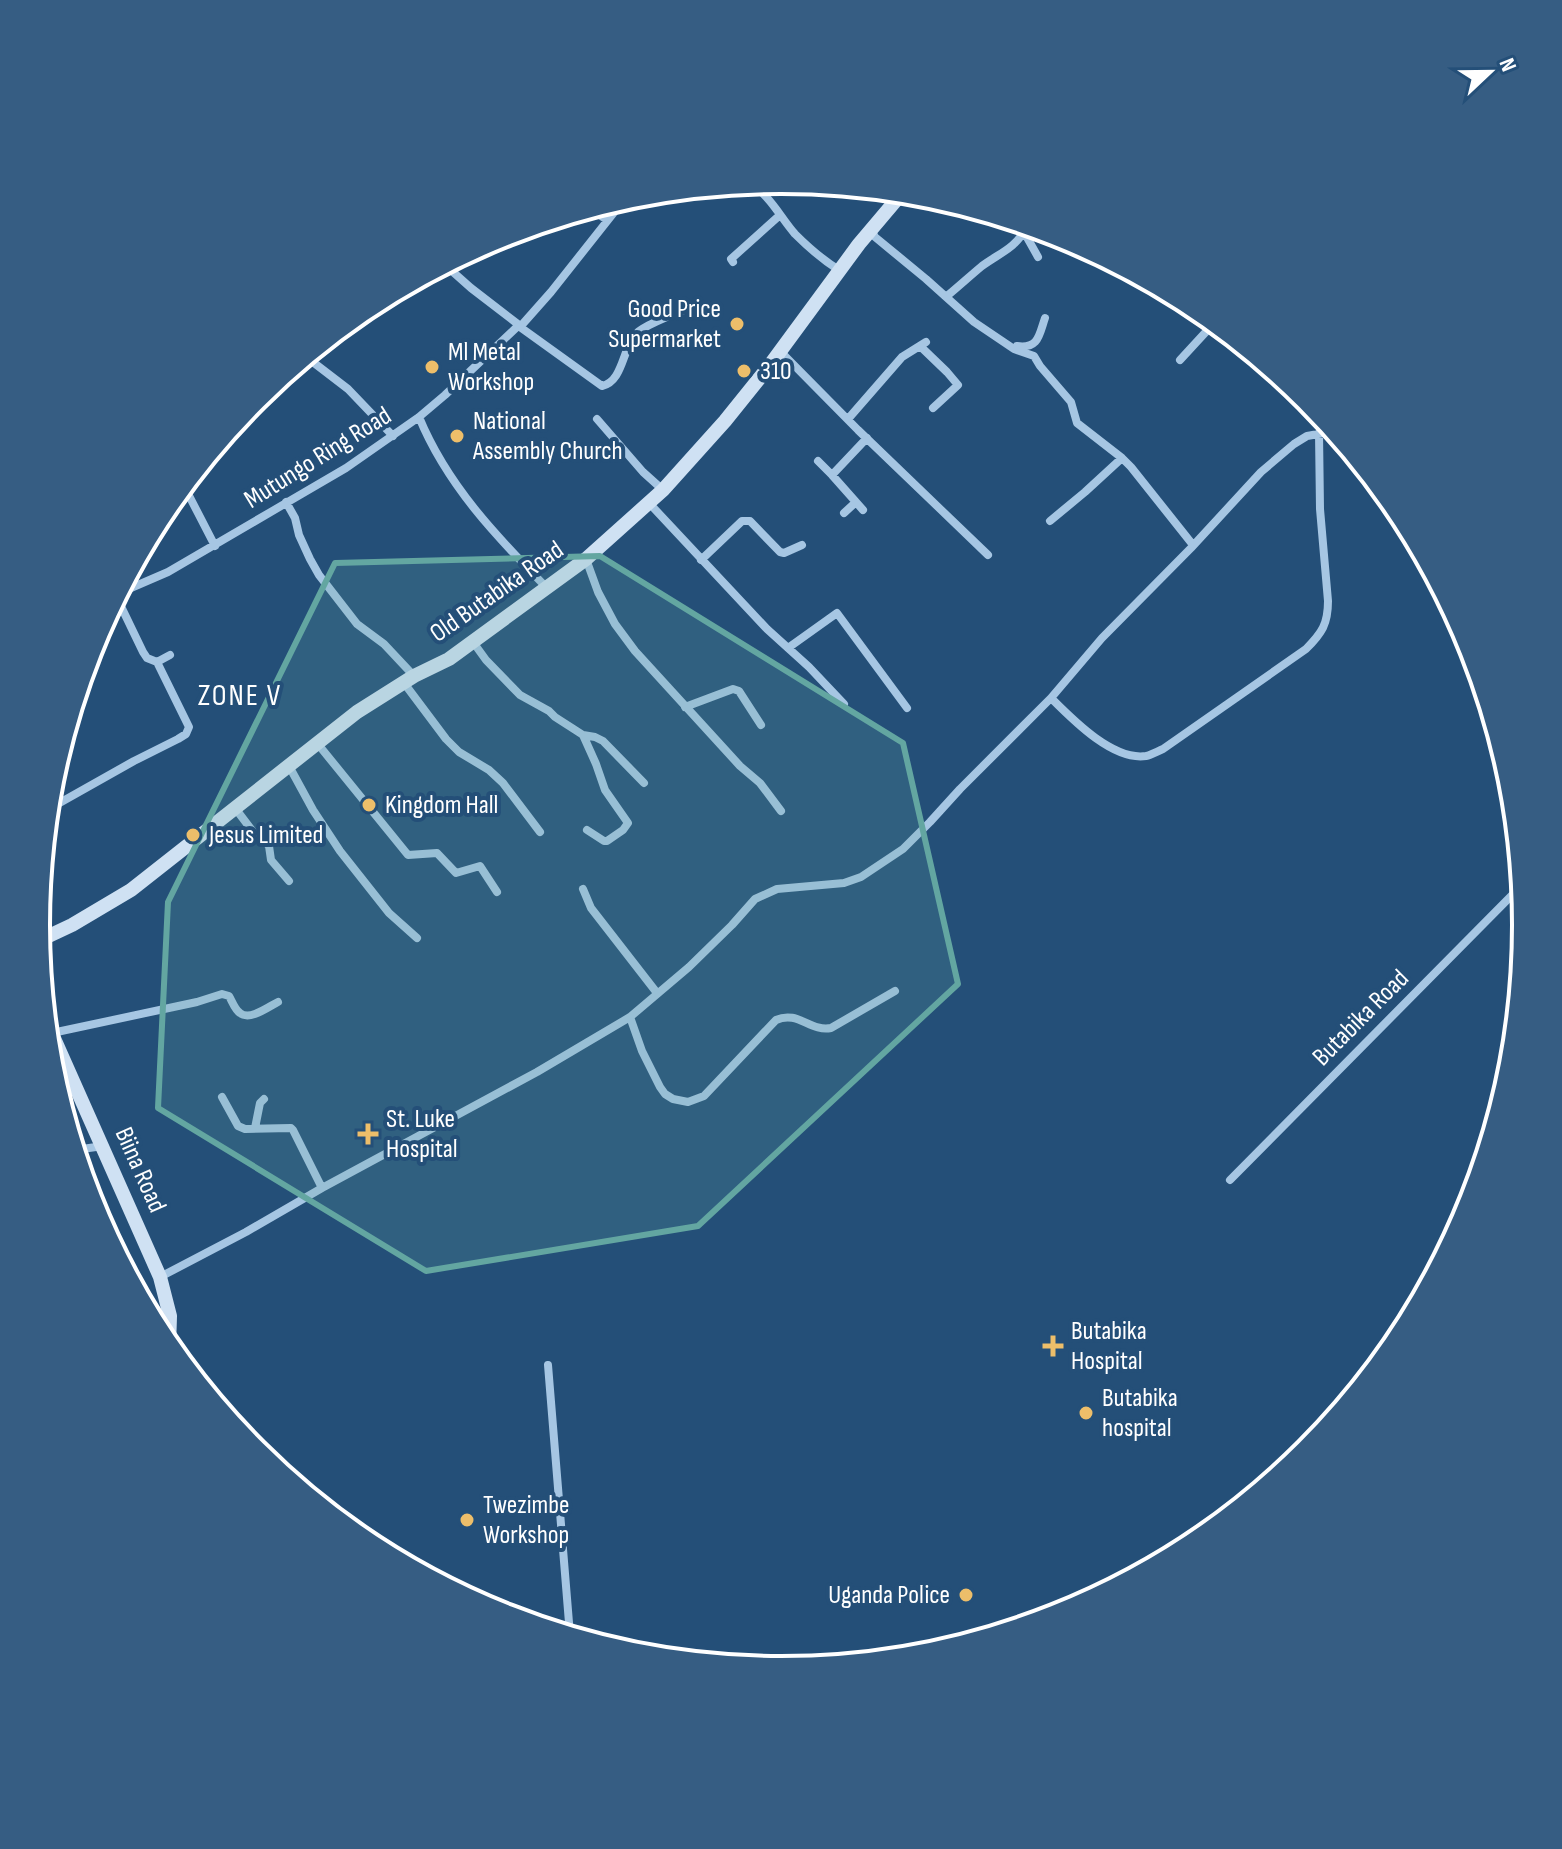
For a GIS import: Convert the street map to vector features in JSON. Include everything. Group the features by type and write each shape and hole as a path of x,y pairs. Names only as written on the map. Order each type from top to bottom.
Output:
{"main road":[{"name":"Old Butabika Road","path":"50,935 123,896 357,712 449,659 586,559 663,490 725,421 893,203"},
{"name":"Biina Road","path":"62,1055 160,1277 170,1326"}],"street":[{"path":"764,194 795,234 839,270"},
{"name":"Mutungo Ring Road","path":"132,588 215,546 346,468 419,417 520,326 612,214"},
{"path":"733,262 733,256 780,215"},
{"path":"601,216 607,220"},
{"path":"871,230 875,237 974,322 1008,345 1034,356 1071,402 1077,423 1122,458 1193,545"},
{"path":"947,296 984,265 1006,252 1022,234"},
{"path":"1028,237 1038,257"},
{"path":"453,272 602,386 613,380 637,333 690,308"},
{"path":"1008,345 1032,346 1045,318"},
{"path":"1180,360 1207,331"},
{"path":"848,419 902,357 923,344 958,385 933,408"},
{"path":"780,351 988,555"},
{"path":"314,363 348,389 393,436"},
{"path":"419,417 428,440 464,496 493,533 547,588"},
{"path":"597,419 663,490"},
{"path":"160,1277 537,1072 630,1017 689,967 755,899 777,889 844,883 861,877 903,849 1051,698 1102,638 1280,454 1307,436 1319,433 1320,509 1328,615 1320,634 1306,649 1163,749 1146,756 1110,749 1051,698"},
{"path":"832,475 867,438"},
{"path":"1050,521 1122,458"},
{"path":"818,461 863,510"},
{"path":"189,496 215,546"},
{"path":"286,502 319,575 357,624 384,644 446,739 503,783 540,832"},
{"path":"844,513 856,502"},
{"path":"649,503 844,704"},
{"path":"701,560 742,521 750,521 780,552 802,545"},
{"path":"586,559 598,592 615,624 635,651 740,766 760,783 781,811"},
{"path":"61,802 186,734 189,727 157,662 147,658 143,652 122,608"},
{"path":"788,648 837,613 907,708"},
{"path":"473,642 520,695 583,735 603,741 644,783"},
{"path":"157,662 170,655"},
{"path":"685,707 733,689 739,691 761,725"},
{"path":"583,735 605,790 628,823 607,841 587,830"},
{"path":"317,743 408,855 437,853 456,873 480,866 497,892"},
{"path":"289,766 340,851 389,913 417,938"},
{"path":"235,808 254,833 269,846 271,860 289,881"},
{"path":"583,889 591,908 657,993"},
{"name":"Butabika Road","path":"1230,1180 1511,896"},
{"path":"630,1017 660,1087 673,1099 688,1102 704,1096 776,1020 790,1016 823,1030 895,991"},
{"path":"58,1032 222,994 229,996 242,1015 251,1016 278,1002"},
{"path":"222,1097 238,1126 245,1129 291,1128 322,1188"},
{"path":"255,1128 260,1103 264,1099"},
{"path":"86,1149 103,1146"},
{"path":"165,1318 170,1316"},
{"path":"548,1365 569,1624"}],"highlighted area":[{"path":"600,556 903,743 958,984 698,1226 426,1271 158,1108 168,902 335,563"}],"place":[{"name":"Good Price Supermarket","path":"737,324"},
{"name":"Ml Metal Workshop","path":"432,367"},
{"name":"310","path":"744,371"},
{"name":"National Assembly Church","path":"457,436"},
{"name":"Kingdom Hall","path":"369,805"},
{"name":"Jesus Limited","path":"193,835"},
{"name":"St. Luke Hospital","path":"368,1134"},
{"name":"Butabika Hospital","path":"1053,1346"},
{"name":"Butabika hospital","path":"1086,1413"},
{"name":"Twezimbe Workshop","path":"467,1520"},
{"name":"Uganda Police","path":"966,1595"}],"district":[{"name":"ZONE V","path":"240,696"}]}
